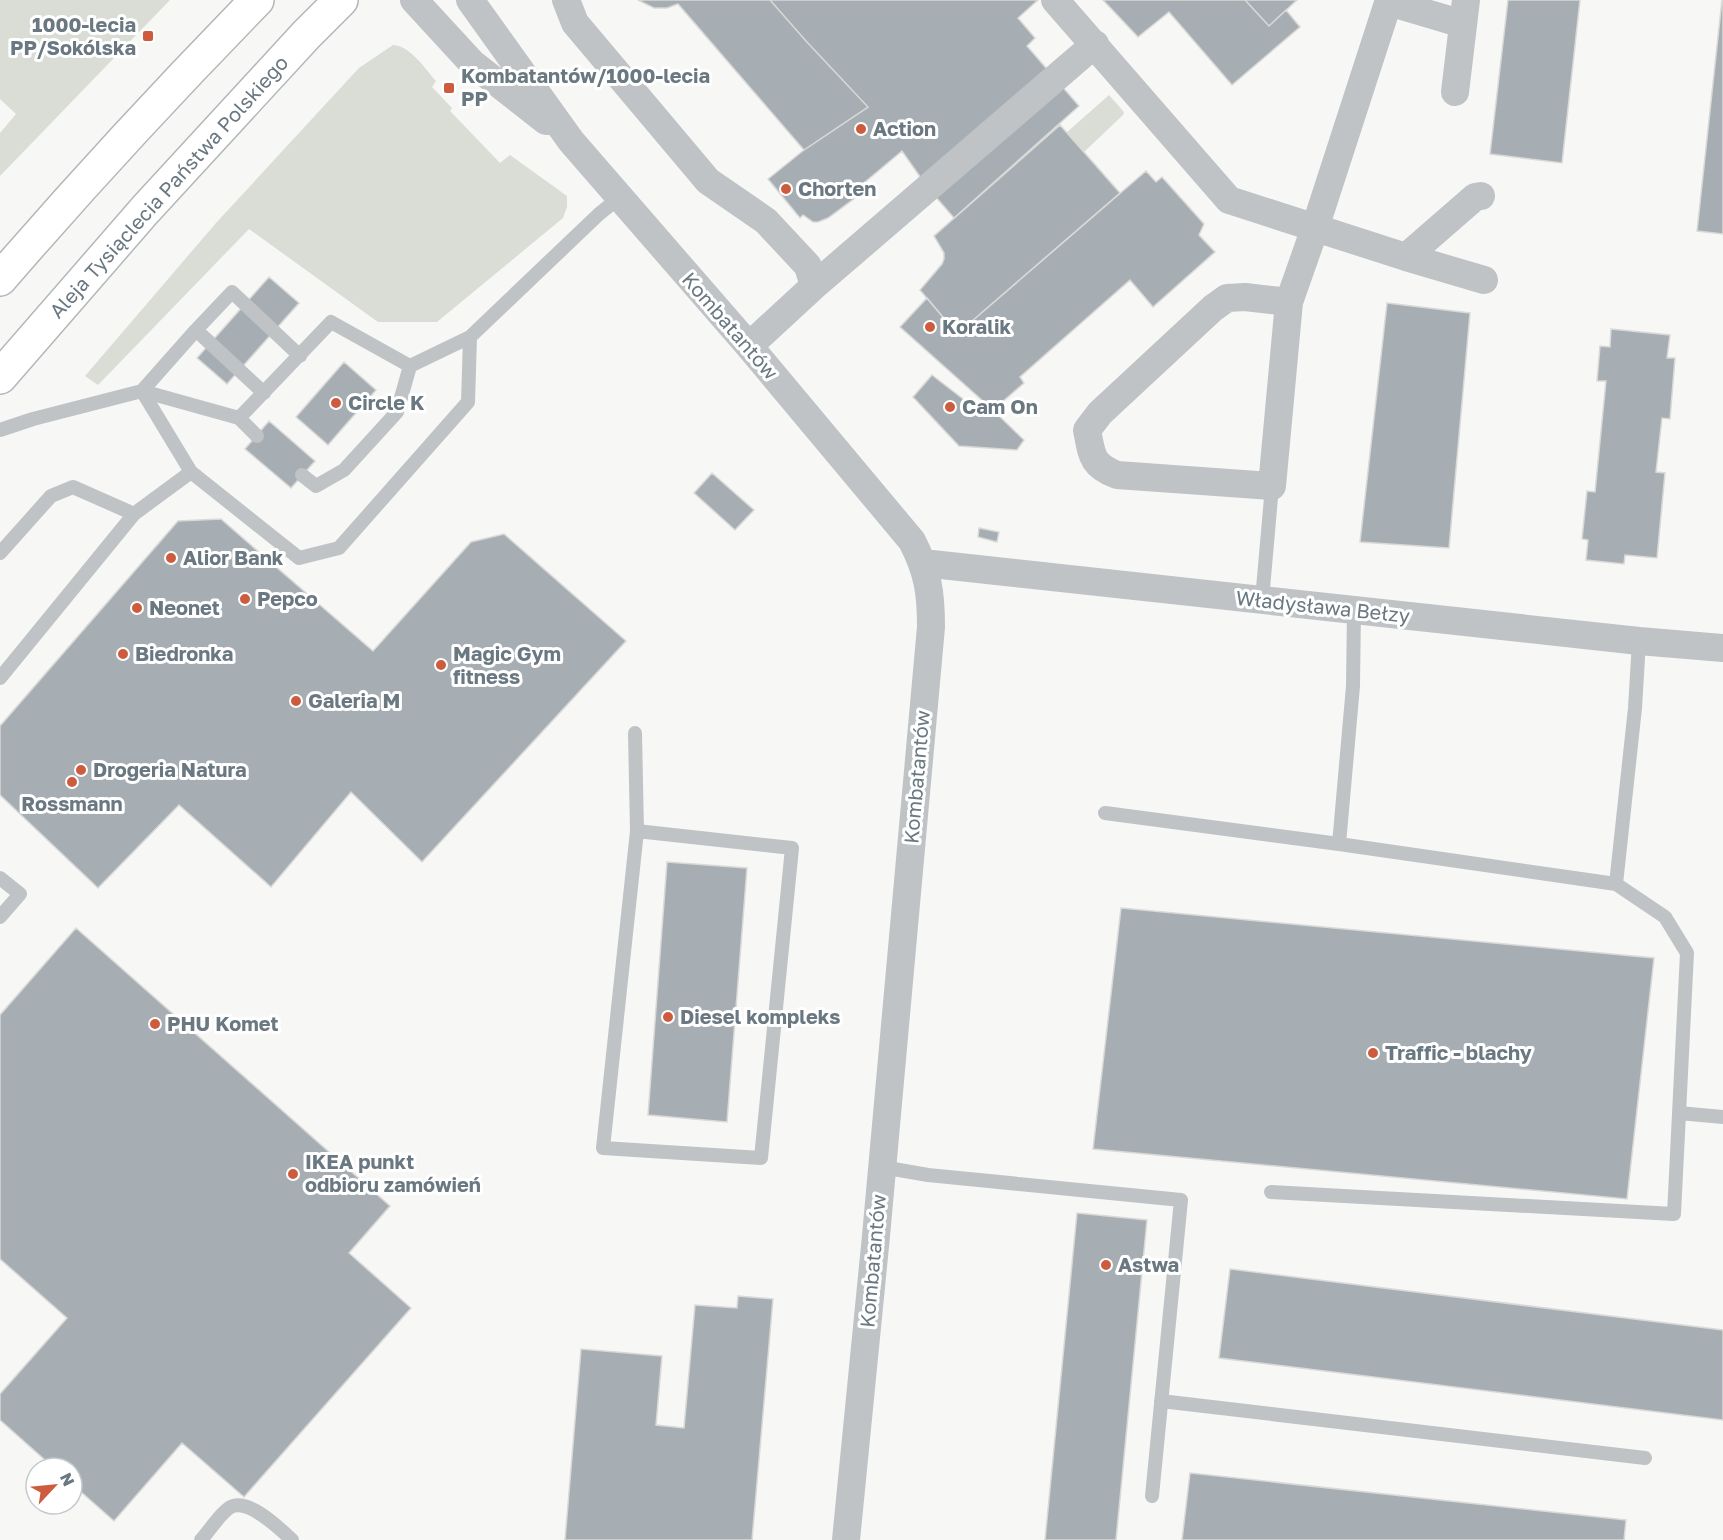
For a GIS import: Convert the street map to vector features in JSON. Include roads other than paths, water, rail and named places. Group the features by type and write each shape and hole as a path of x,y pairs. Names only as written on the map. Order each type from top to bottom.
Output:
{"main road":[{"path":"0,279 83,183 186,72 257,0"},
{"name":"Aleja Tysiąclecia Państwa Polskiego","path":"0,377 144,210 341,0"}],"street":[{"name":"Kombatantów","path":"414,0 472,63 571,141"},
{"name":"Kombatantów","path":"470,0 571,141 749,346 912,541 923,562 931,603 931,627 846,1540"},
{"path":"566,0 575,23 708,181 766,221 808,266 814,286"},
{"path":"1055,0 1228,200 1484,280"},
{"path":"1288,302 1245,297 1227,298 1213,308 1100,412 1087,430 1092,458 1103,469 1117,475 1272,486 1288,302 1315,228 1389,1 1465,12 1455,92"},
{"path":"749,346 814,286 1095,44"},
{"path":"1406,257 1475,197 1481,196"},
{"name":"Władysława Bełzy","path":"923,562 1639,641 1723,648"}],"lane":[{"path":"302,475 316,486 344,470 397,412 410,366 470,337 599,214 619,198"},
{"path":"142,391 232,292 300,356"},
{"path":"239,418 331,322 410,366"},
{"path":"196,330 264,393"},
{"path":"142,391 191,472 299,558 339,548 468,402 470,337"},
{"path":"0,430 33,419 142,391 239,418 257,435"},
{"path":"0,678 134,514 191,472"},
{"path":"1262,600 1272,486"},
{"path":"0,553 51,496 73,487 134,514"},
{"path":"1339,844 1353,686 1354,610"},
{"path":"1616,884 1635,708 1639,641"},
{"path":"635,733 637,831 603,1148 761,1158 792,848 637,831"},
{"path":"1106,813 1616,884 1665,917 1687,953 1674,1214 1271,1192"},
{"path":"0,878 20,894 0,917"},
{"path":"1679,1113 1723,1117"},
{"path":"882,1167 928,1175 1181,1200 1152,1496"},
{"path":"1161,1401 1645,1458"},
{"path":"201,1540 229,1508 239,1505 252,1507 292,1540"}],"place":[{"name":"1000-lecia PP/Sokólska","path":"148,36"},
{"name":"Kombatantów/1000-lecia PP","path":"449,88"},
{"name":"Action","path":"861,129"},
{"name":"Chorten","path":"786,189"},
{"name":"Koralik","path":"930,327"},
{"name":"Circle K","path":"336,403"},
{"name":"Cam On","path":"950,407"},
{"name":"Alior Bank","path":"171,558"},
{"name":"Pepco","path":"245,599"},
{"name":"Neonet","path":"137,608"},
{"name":"Biedronka","path":"123,654"},
{"name":"Magic Gym fitness","path":"441,665"},
{"name":"Galeria M","path":"296,701"},
{"name":"Drogeria Natura","path":"81,770"},
{"name":"Rossmann","path":"72,782"},
{"name":"Diesel kompleks","path":"668,1017"},
{"name":"PHU Komet","path":"155,1024"},
{"name":"Traffic - blachy","path":"1373,1053"},
{"name":"IKEA punkt odbioru zamówień","path":"293,1174"},
{"name":"Astwa","path":"1106,1265"}]}
